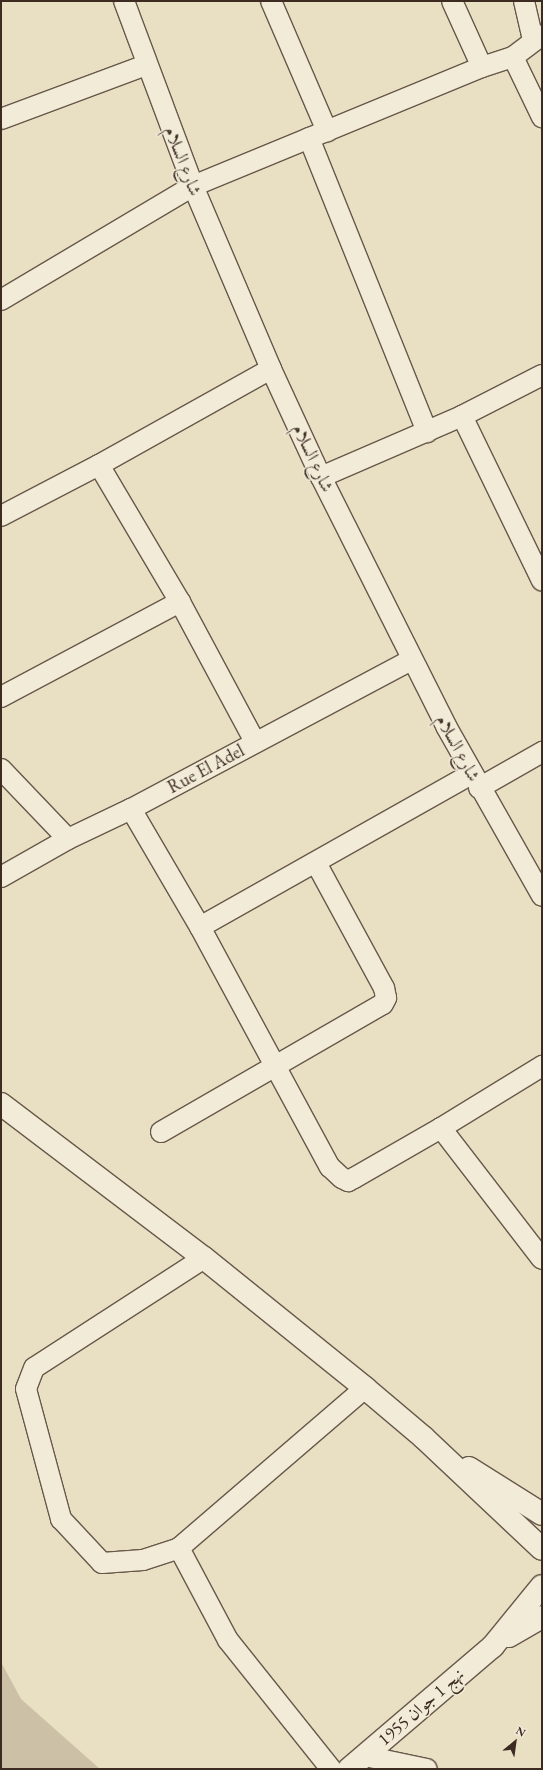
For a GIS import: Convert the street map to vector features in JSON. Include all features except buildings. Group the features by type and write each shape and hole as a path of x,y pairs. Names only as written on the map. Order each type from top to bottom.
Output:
{"main road":[{"path":"1,1104 204,1258 364,1388 423,1437 542,1548"},
{"path":"423,1437 542,1514"},
{"name":"نهج 1 جوان 1955","path":"493,1646 542,1586"},
{"name":"نهج 1 جوان 1955","path":"357,1762 493,1646 542,1616"}],"street":[{"name":"شارع السلام","path":"124,1 146,65 193,186 271,369 411,660 475,781 542,896"},
{"path":"271,1 318,135 427,432"},
{"path":"452,1 482,67"},
{"path":"1,300 193,186 482,67 513,57 538,37 524,1"},
{"path":"513,57 542,117"},
{"path":"1,118 146,65"},
{"path":"1,516 99,465 271,369"},
{"path":"322,477 462,416 542,375"},
{"path":"462,416 542,581"},
{"path":"99,465 180,602 256,742"},
{"path":"1,697 180,602"},
{"name":"Rue El Adel","path":"1,877 68,839 131,808 411,660"},
{"path":"200,927 316,863 475,781 542,752"},
{"path":"1,769 68,839"},
{"path":"131,808 200,927 330,1167 342,1178 348,1180 354,1178 441,1128 542,1066"},
{"path":"162,1132 383,1004 386,998 384,988 316,863"},
{"path":"441,1128 542,1259"},
{"path":"204,1258 34,1368 26,1389 61,1519 102,1563 143,1560 179,1548 364,1388"},
{"path":"179,1548 228,1640 331,1769"},
{"path":"357,1762 428,1769"}],"shaded area":[{"path":"1,1662 21,1699 100,1769 1,1769"}]}
